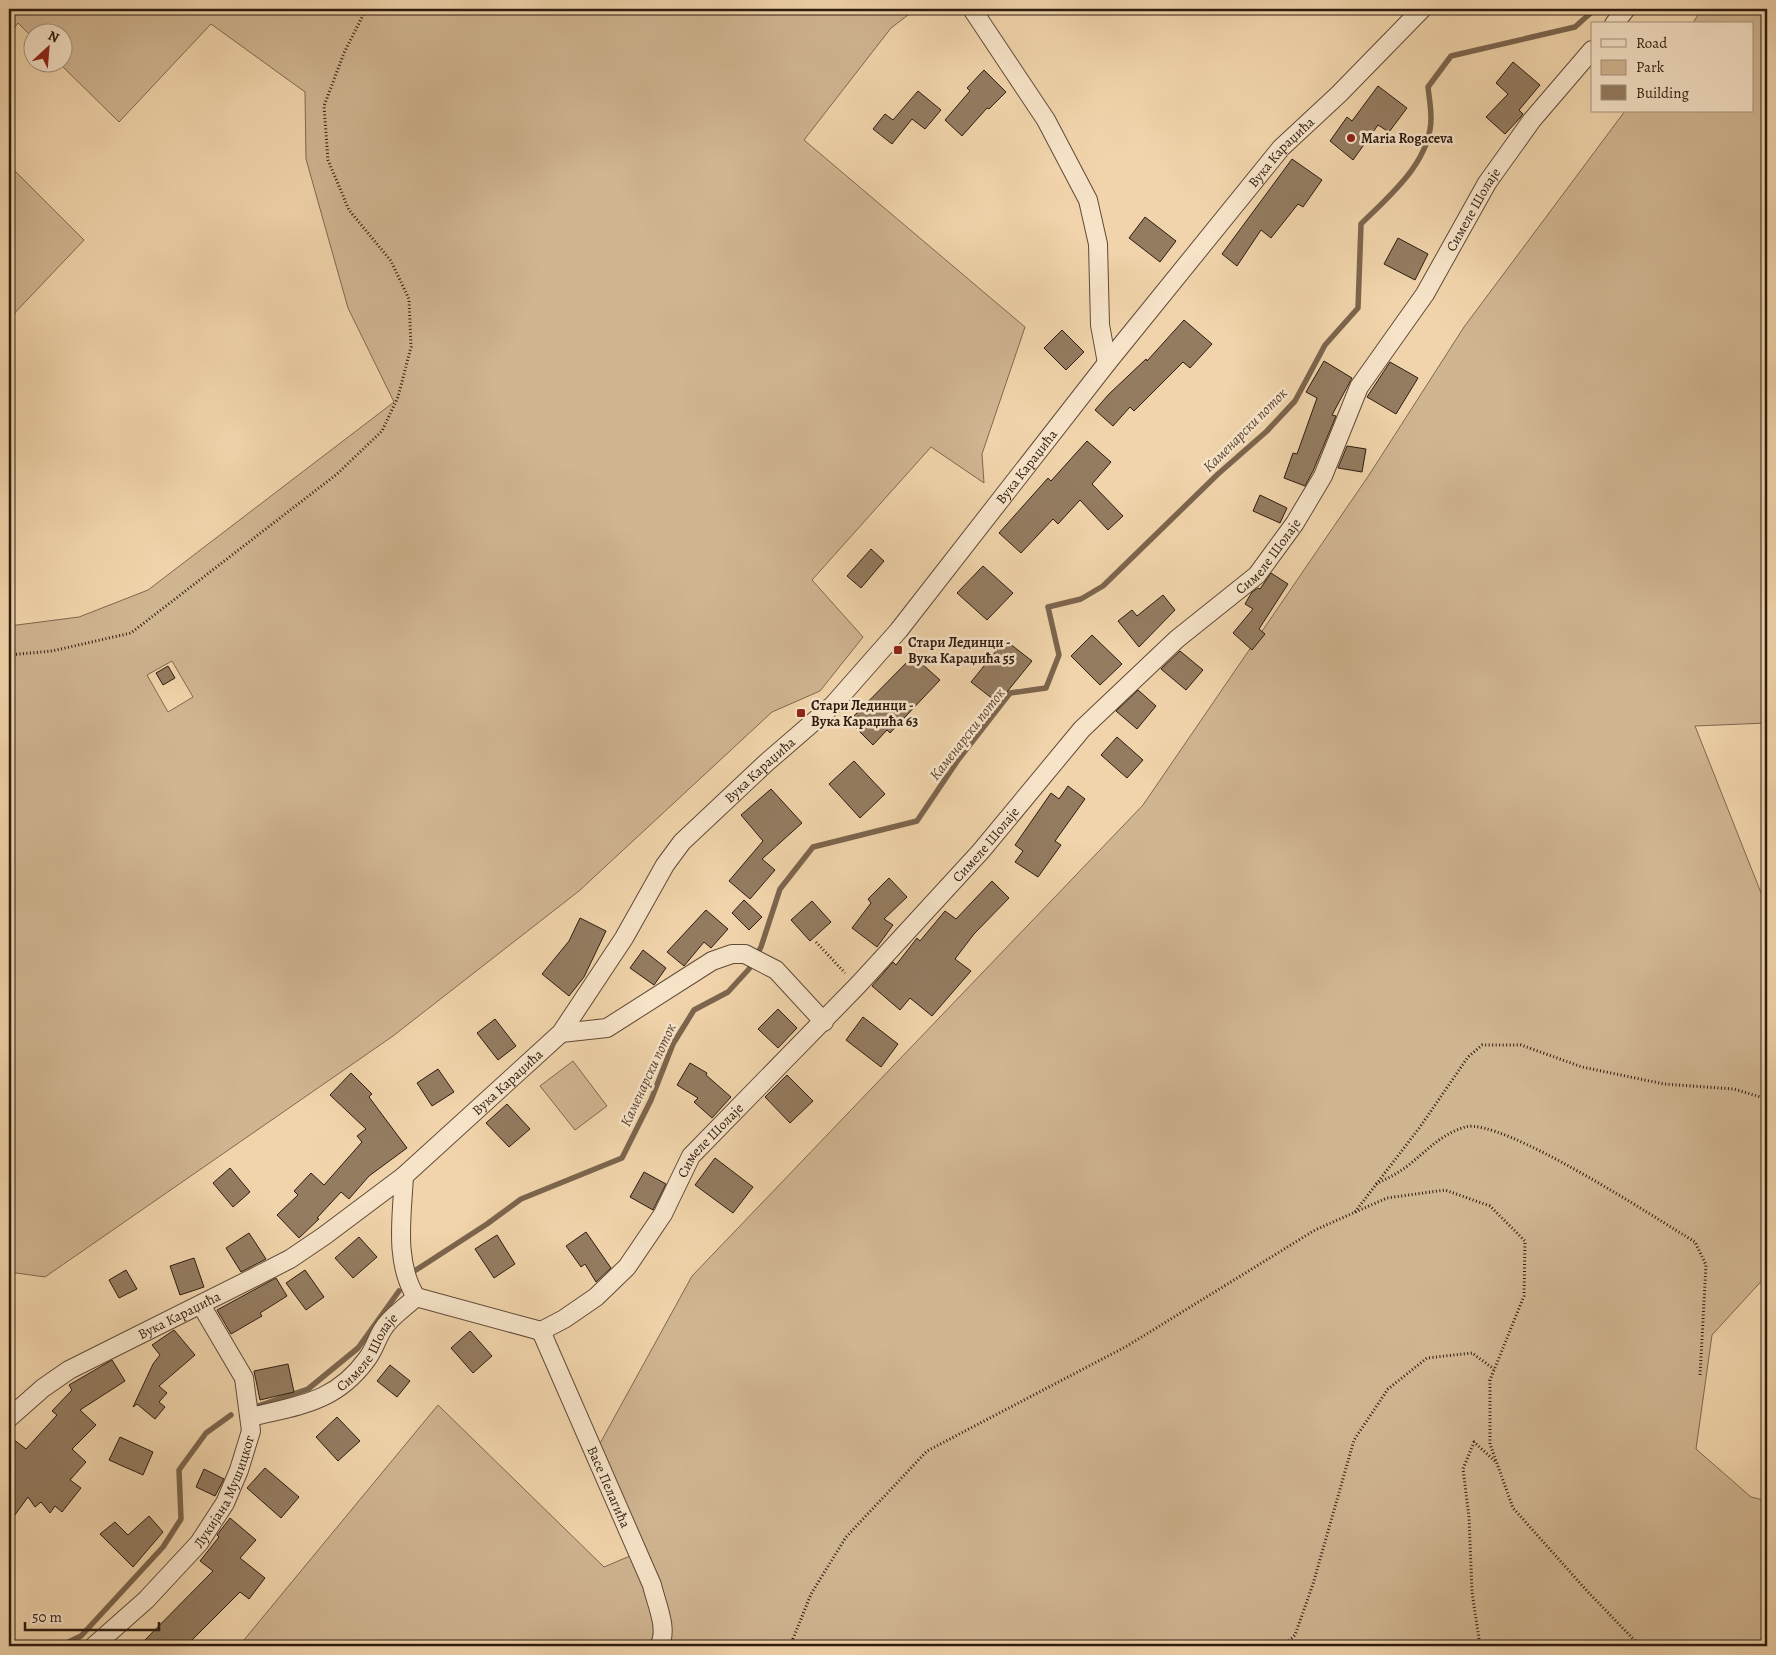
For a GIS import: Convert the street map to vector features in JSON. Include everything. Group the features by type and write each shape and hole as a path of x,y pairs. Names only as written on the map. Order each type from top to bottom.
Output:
{"street":[{"path":"972,9 1046,120 1088,200 1098,244 1100,325 1107,364"},
{"name":"Вука Караџића","path":"9,1418 43,1388 69,1370 290,1259 404,1176 561,1033 624,938 665,865 682,842 766,763 833,705 893,638 1107,364 1281,148 1339,94 1422,9"},
{"path":"1616,22 1626,9"},
{"name":"Симеле Шолаје","path":"541,1331 564,1319 596,1297 627,1267 663,1214 691,1156 858,986 981,850 1082,729 1178,639 1257,575 1295,523 1323,476 1359,387 1425,294 1487,183 1532,120 1591,51"},
{"path":"561,1033 607,1028 712,961 732,954 744,954 764,962 776,970 824,1022"},
{"path":"404,1176 401,1244 404,1267 410,1288 416,1297 541,1331"},
{"name":"Симеле Шолаје","path":"251,1417 299,1407 327,1396 349,1381 368,1358 384,1327 416,1297"},
{"name":"Лукијана Мушицког","path":"94,1646 146,1600 199,1543 225,1503 240,1470 251,1431 251,1417 244,1378 201,1305"},
{"name":"Васе Пелагића","path":"541,1331 652,1586 663,1629 662,1641 659,1646"}],"path":[{"path":"9,655 52,651 131,633 337,474 382,431 398,397 411,347 409,299 391,261 349,210 328,160 324,106 344,53 366,9"},
{"path":"816,942 858,986"},
{"path":"1354,1212 1420,1127 1468,1057 1482,1045 1520,1045 1582,1066 1664,1084 1734,1088 1767,1098"},
{"path":"1376,1184 1406,1168 1434,1142 1467,1127 1493,1129 1552,1157 1695,1242 1706,1264 1700,1376"},
{"path":"794,1646 793,1639 811,1594 846,1537 927,1451 1127,1346 1315,1230 1387,1198 1445,1190 1490,1206 1525,1241 1524,1296 1490,1380 1490,1444 1513,1508 1588,1592 1640,1646"},
{"path":"1284,1646 1295,1635 1313,1584 1354,1440 1388,1389 1427,1358 1472,1353 1494,1369"},
{"path":"1480,1646 1472,1592 1469,1517 1463,1469 1474,1442 1496,1463"}],"green space":[{"path":"9,9 916,9 891,28 804,140 1025,327 982,454 984,483 931,447 812,580 863,637 820,691 772,712 579,891 393,1036 45,1277 9,1272 9,626 79,617 148,590 394,402 348,308 306,159 305,92 211,24 119,122 68,72 72,72 72,22 22,22 22,27 18,23 9,35","holes":["172,661 193,697 168,712 147,675"]},
{"path":"1702,9 1767,9 1767,723 1695,726 1767,908 1767,1275 1712,1335 1696,1449 1751,1497 1767,1501 1767,1646 239,1646 438,1405 604,1567 644,1550 598,1447 692,1276 1143,805 1369,475 1464,327 1624,112 1754,112 1754,22 1693,22"},
{"path":"9,165 84,240 9,319"},
{"path":"573,1061 607,1106 575,1130 540,1086"}],"building":[{"path":"1513,62 1540,85 1519,110 1523,114 1505,134 1486,117 1508,94 1496,83"},
{"path":"984,70 1006,92 989,109 987,108 962,136 945,120 970,91 967,88"},
{"path":"1378,86 1407,108 1389,132 1378,125 1353,160 1330,141 1347,117 1352,121"},
{"path":"918,91 941,110 925,129 912,119 892,144 873,129 885,114 893,120"},
{"path":"1292,159 1322,180 1303,207 1298,204 1271,238 1261,230 1237,266 1222,254"},
{"path":"1145,217 1176,241 1160,262 1129,238"},
{"path":"1398,238 1428,254 1415,280 1384,264"},
{"path":"1184,320 1212,344 1190,368 1183,362 1134,411 1130,407 1113,426 1095,410 1146,359 1147,361"},
{"path":"1062,330 1084,352 1066,370 1044,348"},
{"path":"1324,361 1352,378 1332,415 1336,416 1305,486 1284,478 1293,453 1297,454 1317,398 1306,392"},
{"path":"1390,362 1418,378 1396,414 1367,397"},
{"path":"1087,441 1111,462 1092,484 1123,516 1108,530 1080,500 1058,524 1053,519 1021,553 999,533 1048,478 1051,481"},
{"path":"1347,446 1366,449 1362,472 1338,468"},
{"path":"1260,495 1287,508 1280,523 1253,511"},
{"path":"871,549 884,561 861,588 847,576"},
{"path":"983,566 1013,593 987,620 957,593"},
{"path":"1271,573 1288,584 1259,629 1265,634 1252,650 1233,633 1253,609 1245,604 1252,592 1258,588 1260,589"},
{"path":"1163,595 1175,610 1139,647 1118,621 1132,610 1137,616"},
{"path":"1092,635 1122,664 1100,685 1071,656"},
{"path":"1005,640 1032,661 998,703 971,682"},
{"path":"1180,651 1203,670 1186,690 1161,669"},
{"path":"913,656 940,680 890,733 887,730 873,745 849,721"},
{"path":"168,666 175,678 163,685 156,673"},
{"path":"1138,690 1156,706 1137,729 1116,711"},
{"path":"1117,737 1143,760 1127,778 1101,755"},
{"path":"854,761 885,794 860,818 829,784"},
{"path":"1068,786 1085,799 1055,841 1061,845 1038,877 1015,862 1023,851 1015,845 1051,793 1059,799"},
{"path":"771,789 802,823 762,859 775,870 750,899 729,881 763,841 741,815"},
{"path":"889,878 907,897 884,919 893,925 877,947 852,928 871,903 868,899"},
{"path":"992,881 1009,898 974,934 955,959 971,971 932,1016 910,998 900,1010 872,986 893,962 896,965 917,938 920,941 945,911 956,919"},
{"path":"744,900 762,917 749,930 732,913"},
{"path":"812,901 831,922 810,941 791,920"},
{"path":"706,910 728,929 711,948 704,942 684,966 667,952"},
{"path":"580,918 606,931 584,977 569,996 542,974 569,941"},
{"path":"643,950 666,968 654,985 630,968"},
{"path":"778,1009 797,1028 778,1048 758,1029"},
{"path":"863,1017 898,1044 881,1067 846,1040"},
{"path":"495,1019 516,1046 498,1060 477,1033"},
{"path":"690,1063 707,1073 706,1075 731,1097 712,1118 694,1102 698,1098 677,1085"},
{"path":"438,1069 454,1092 432,1106 417,1083"},
{"path":"351,1073 372,1094 369,1097 407,1148 369,1176 349,1199 341,1192 317,1218 319,1219 299,1238 277,1215 298,1195 294,1191 311,1173 324,1185 362,1142 357,1136 366,1129 330,1095"},
{"path":"787,1075 813,1101 790,1123 765,1097"},
{"path":"507,1104 530,1129 509,1147 486,1123"},
{"path":"715,1158 753,1187 733,1213 695,1185"},
{"path":"230,1168 250,1192 233,1207 213,1183"},
{"path":"644,1172 666,1184 653,1210 630,1197"},
{"path":"586,1232 611,1268 596,1282 585,1264 581,1267 566,1246"},
{"path":"249,1233 266,1259 241,1272 226,1248"},
{"path":"497,1235 515,1264 494,1278 475,1249"},
{"path":"359,1237 377,1257 353,1278 335,1258"},
{"path":"194,1258 204,1287 180,1295 170,1266"},
{"path":"126,1270 137,1289 119,1298 109,1280"},
{"path":"305,1270 324,1297 306,1310 286,1283"},
{"path":"276,1278 287,1296 260,1313 262,1316 231,1334 217,1310"},
{"path":"174,1330 195,1355 159,1386 167,1393 159,1402 165,1407 155,1419 137,1404 133,1407 153,1364 160,1355 152,1345"},
{"path":"470,1331 492,1356 473,1373 451,1348"},
{"path":"112,1360 125,1381 80,1410 96,1425 72,1449 86,1462 70,1480 81,1488 62,1512 55,1506 50,1513 41,1502 35,1507 28,1497 9,1523 9,1436 26,1449 57,1415 52,1411 72,1390 69,1385"},
{"path":"288,1364 294,1392 260,1400 254,1371"},
{"path":"390,1365 410,1381 397,1397 377,1381"},
{"path":"337,1417 360,1441 338,1461 316,1437"},
{"path":"120,1437 153,1452 143,1475 109,1460"},
{"path":"265,1468 299,1497 281,1518 247,1488"},
{"path":"204,1469 224,1479 215,1496 196,1487"},
{"path":"149,1516 163,1532 133,1567 100,1534 115,1522 128,1535"},
{"path":"230,1518 256,1540 240,1558 265,1578 249,1599 240,1592 186,1646 139,1646 213,1571 200,1561 219,1537 217,1535"}],"waterway":[{"name":"Каменарски поток","path":"416,1270 487,1224 521,1199 622,1158 651,1100 673,1044 694,1010 728,992 749,969 761,947 780,889 813,847 917,821 958,760 1010,693 1046,688 1059,655 1048,607 1081,599 1103,586 1218,474 1267,431 1295,401 1325,345 1358,308 1361,224 1406,177 1424,149 1429,134 1431,118 1428,87 1451,56 1575,27 1595,9"},
{"name":"Каменарски поток","path":"258,1406 308,1389 358,1348 399,1291"},
{"name":"Каменарски поток","path":"60,1646 81,1636 163,1547 181,1519 179,1470 206,1433 231,1415"}],"place":[{"name":"Maria Rogaceva","path":"1351,138"},
{"name":"Стари Лединци - Вука Караџића 55","path":"898,650"},
{"name":"Стари Лединци - Вука Караџића 63","path":"801,713"}]}
